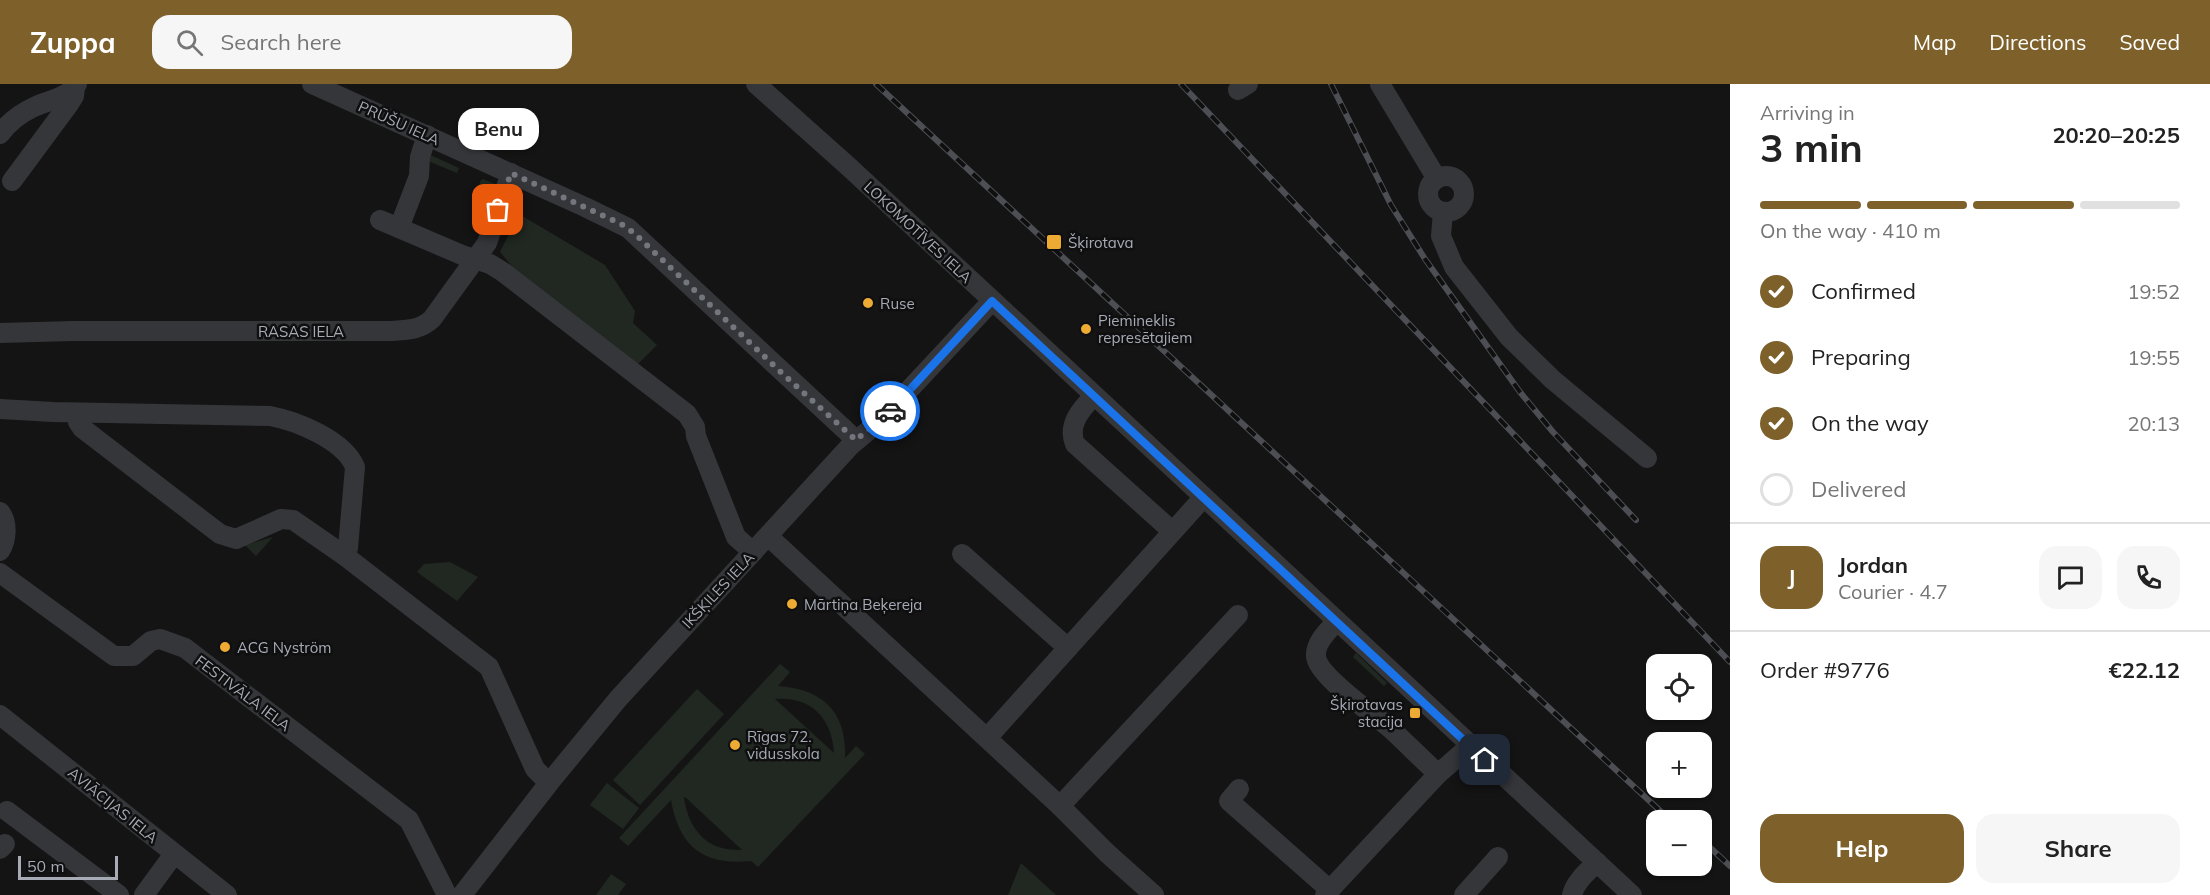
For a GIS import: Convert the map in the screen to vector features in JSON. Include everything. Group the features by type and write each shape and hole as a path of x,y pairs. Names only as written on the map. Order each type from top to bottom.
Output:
{"street":[{"name":"PRŪŠU IELA","path":"312,84 628,228 856,440"},
{"name":"LOKOMOTĪVES IELA","path":"756,84 849,167 1632,895"},
{"path":"1380,84 1437,179"},
{"path":"0,134 14,119 34,107 59,98 76,86"},
{"path":"12,181 69,104 76,86"},
{"path":"399,228 418,176 420,157 427,135"},
{"name":"RASAS IELA","path":"0,333 410,330 423,326 432,319 487,243 511,173"},
{"path":"1450,177 1461,183 1464,193 1463,200 1460,206 1452,212 1443,212 1437,210 1429,200 1429,188 1437,179 1450,177"},
{"path":"1443,212 1441,236 1454,267 1509,337 1553,380 1647,458"},
{"path":"380,220 503,272 687,414 695,427 696,436 736,537 753,552"},
{"name":"IKŠĶILES IELA","path":"462,895 618,699 856,440 880,421 992,301"},
{"path":"1094,396 1080,410 1074,425 1072,436 1075,444 1172,531"},
{"path":"0,409 78,413 270,416 291,420 308,427 351,457 355,466 348,548 345,556"},
{"path":"78,413 78,422 82,429 220,534 236,539 281,519 293,519 345,556 489,667 535,769 549,783"},
{"path":"987,738 1203,498"},
{"path":"0,512 3,515 6,530 0,551"},
{"path":"768,536 1154,895"},
{"path":"962,554 1068,648"},
{"name":"FESTIVĀLA IELA","path":"0,573 114,656 133,656 151,641 160,639 192,653 409,820 447,895"},
{"path":"1060,806 1232,616"},
{"path":"1337,621 1323,636 1317,647 1316,657 1322,669 1438,774"},
{"name":"AVIĀCIJAS IELA","path":"0,715 227,895"},
{"path":"1239,789 1229,801 1327,892 1438,774 1470,746"},
{"path":"9,831 119,895"},
{"path":"144,895 174,854"},
{"path":"1464,895 1498,857"},
{"path":"1572,895 1573,888 1596,862"}],"shaded area":[{"path":"426,153 459,168 457,173 428,161"},
{"path":"483,179 495,184 493,197 477,190"},
{"path":"519,214 605,265 635,311 633,323 657,345 635,367 516,271 500,252"},
{"path":"273,537 256,556 245,545"},
{"path":"450,562 478,577 457,601 417,572 424,564"},
{"path":"1356,653 1387,683 1384,686 1353,657"},
{"path":"780,664 790,672 778,686 794,688 819,698 836,715 842,727 845,758 856,746 865,754 758,867 751,861 720,860 696,850 680,830 671,800 628,846 619,838","holes":["775,699 799,701 817,712 829,729 834,753","685,797 742,850 719,847 709,843 701,836 690,819"]},
{"path":"697,689 724,714 640,805 613,780"},
{"path":"607,783 639,808 623,829 590,805"},
{"path":"1021,863 1056,895 1008,895"},
{"path":"611,874 626,884 618,895 596,895"}],"railway":[{"path":"876,84 1659,810"},
{"path":"1181,84 1730,662"},
{"path":"1331,84 1391,205 1425,259 1520,392 1553,432 1636,520"},
{"path":"1712,849 1730,866"}],"way so far":[{"path":"498,210 511,173 621,224 634,233 856,440 890,411"}],"place":[{"name":"Benu","path":"498,210"},
{"name":"Šķirotava","path":"1054,242"},
{"name":"Ruse","path":"868,303"},
{"name":"Piemineklis represētajiem","path":"1086,329"},
{"name":"Mārtiņa Beķereja","path":"792,604"},
{"name":"ACG Nyström","path":"225,647"},
{"name":"Šķirotavas stacija","path":"1415,713"},
{"name":"Rīgas 72. vidusskola","path":"735,745"}],"route":[{"path":"890,411 992,301 1485,760"}]}
